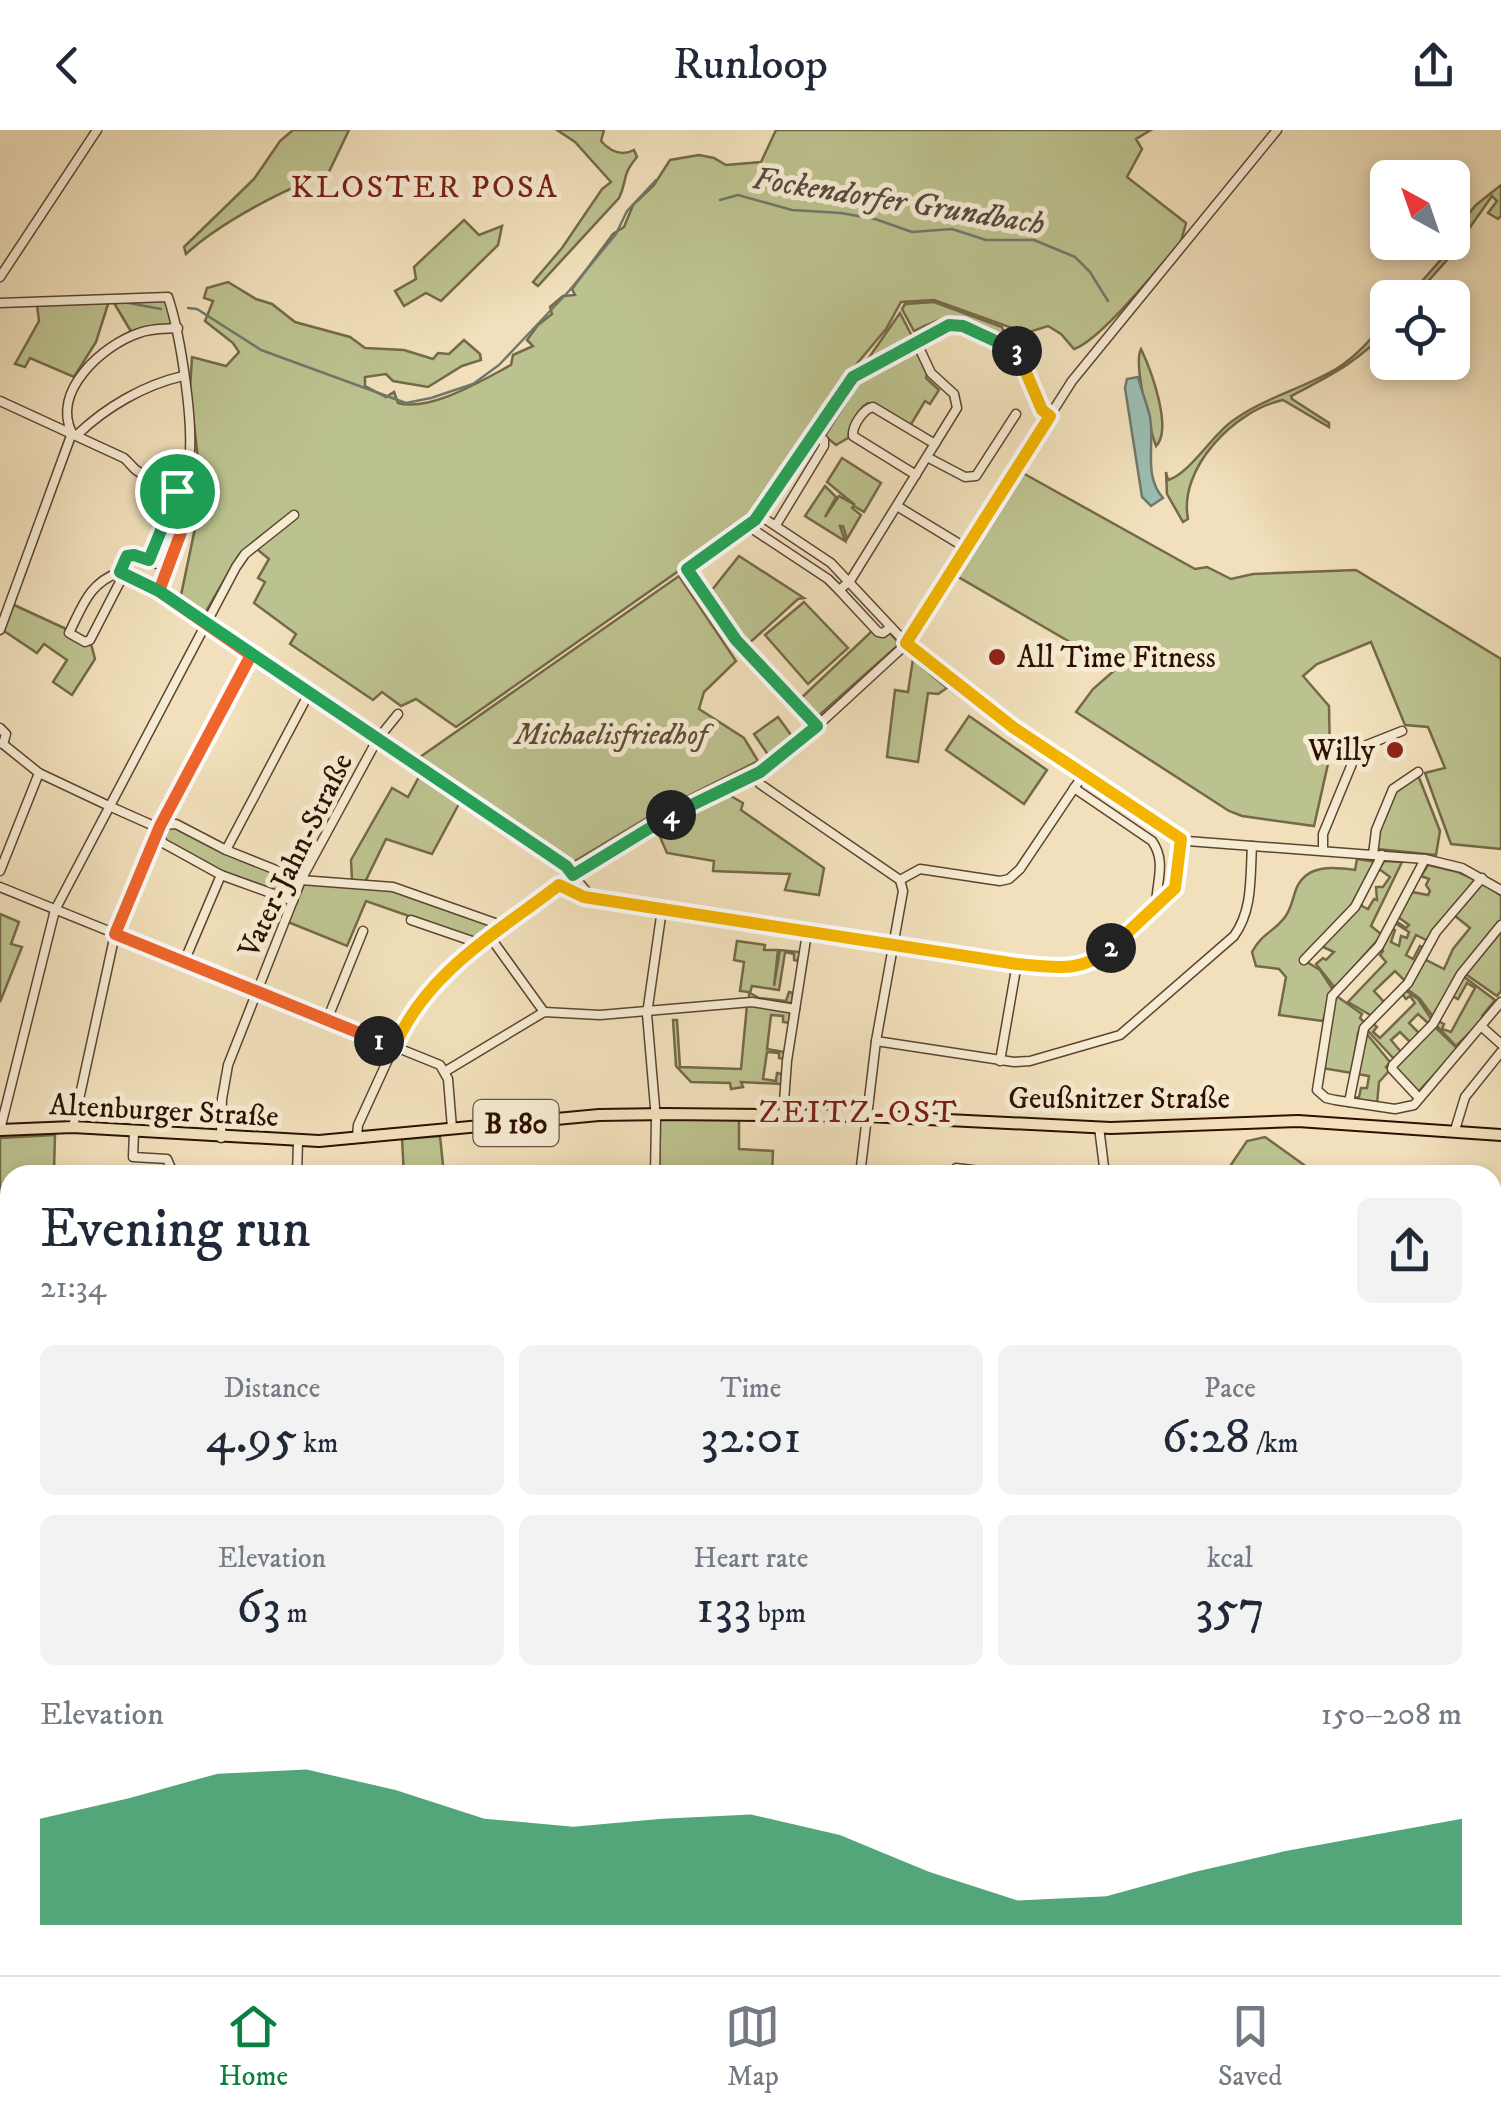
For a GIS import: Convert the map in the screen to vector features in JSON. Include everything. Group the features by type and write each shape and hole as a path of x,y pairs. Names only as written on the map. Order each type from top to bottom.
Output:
{"main road":[{"name":"Geußnitzer Straße","path":"357,1137 655,1114 867,1116 1099,1128 1305,1121 1501,1135"},
{"name":"Altenburger Straße","path":"0,1130 72,1127 298,1141 357,1137"}],"street":[{"path":"0,277 97,130"},
{"path":"357,1137 408,1018 433,984 573,875 667,817 754,776 817,726 906,643 1086,363 1277,130"},
{"path":"0,292 5,302 168,297 178,328 190,455 185,478 149,560"},
{"path":"817,726 745,650 687,569 759,515 812,432 858,373 944,326 957,325 1014,350 1021,356 1042,410 1050,416"},
{"path":"74,434 68,427 70,396 84,369 138,333 178,328"},
{"path":"839,590 850,581 957,408 957,399 931,373 916,341"},
{"path":"0,630 74,434 153,383 183,376"},
{"path":"0,401 124,458 136,470 177,491 188,502 189,511 159,591"},
{"path":"916,476 854,436 853,430 864,411 873,407 935,444"},
{"path":"927,457 965,477 976,476 1016,414"},
{"path":"776,526 824,446 824,440 812,432"},
{"path":"897,506 966,548"},
{"path":"759,515 824,556 906,643 963,691 1181,839 1424,859 1462,868 1501,890"},
{"path":"0,1130 55,910 205,623 246,554 294,516"},
{"path":"748,526 828,579 880,634 891,627"},
{"path":"168,568 127,556 122,573 90,640 85,642 68,633 102,578 122,573 159,591 566,866 592,898"},
{"path":"72,1127 115,934 159,830 251,655"},
{"path":"226,850 308,694"},
{"name":"Vater-Jahn-Straße","path":"221,1138 228,1066 301,880 377,740 398,714"},
{"path":"0,728 6,734 2,745 40,773 159,830 176,824 226,850 301,880 392,887 495,923 501,930"},
{"path":"1323,851 1323,834 1356,754 1364,746 1402,731"},
{"path":"1304,960 1355,907 1377,855 1376,830 1393,789 1418,772"},
{"path":"0,871 40,773"},
{"path":"900,880 920,869 1009,879 1020,869 1083,775"},
{"path":"754,776 760,784 900,880 902,891 876,1041 861,1165"},
{"path":"1074,788 1158,849 1161,864 1156,907"},
{"path":"159,830 162,843 220,875 293,901"},
{"path":"559,885 592,898 1052,967 1090,963 1156,907 1175,888 1181,839"},
{"path":"876,1041 1000,1061 1030,1062 1110,1040 1132,1027 1243,924 1248,908 1252,846"},
{"path":"1424,859 1379,946 1330,1002 1316,1085 1320,1094 1402,1109 1414,1106 1501,1002"},
{"path":"184,962 220,875"},
{"path":"1348,1102 1364,1028 1408,983 1436,932 1482,878"},
{"path":"0,887 446,1070"},
{"path":"655,1165 647,1010 662,909"},
{"path":"411,920 478,946"},
{"path":"1420,1098 1392,1065 1435,1022 1466,967 1501,925"},
{"path":"327,1020 363,931"},
{"path":"784,1114 785,1072 807,933"},
{"path":"490,938 544,1012"},
{"path":"1000,1061 1017,964"},
{"path":"446,1070 544,1012 600,1016 746,1002 795,1009"},
{"path":"1481,1026 1501,1044"},
{"path":"1455,1130 1465,1097 1501,1052"},
{"path":"446,1070 452,1128"},
{"path":"1099,1128 1104,1165"},
{"path":"134,1132 133,1157 167,1159 170,1165"},
{"path":"297,1165 298,1141"}],"green space":[{"path":"293,130 349,130 327,176 253,208 186,254 184,247 254,179 280,141"},
{"path":"557,130 604,130 601,141 608,148 620,153 634,150 637,157 619,198 538,286 533,282 611,182 575,142"},
{"path":"776,130 1151,130 1136,139 1142,149 1127,177 1186,223 1181,242 1145,284 1099,332 1074,349 1048,326 1026,333 934,300 901,302 886,329 850,372 747,523 456,727 416,699 401,706 382,692 373,700 290,644 296,634 254,603 265,582 258,578 269,559 252,545 230,570 204,615 180,600 202,495 190,389 192,357 226,366 239,352 205,321 213,301 204,298 207,288 228,282 272,304 295,322 350,337 365,348 404,350 433,359 438,353 449,354 464,340 480,354 481,360 462,366 428,387 393,381 386,374 365,377 365,386 386,397 394,392 398,403 411,405 440,399 511,365 513,355 533,346 527,340 552,314 550,307 563,296 575,295 572,289 613,234 624,227 633,205 654,185 670,160 699,155 726,165 761,162"},
{"path":"1501,185 1498,219 1488,213 1497,201 1492,196 1470,227 1470,212"},
{"path":"464,220 479,235 502,226 498,245 441,301 426,293 404,306 395,291 416,279 414,267"},
{"path":"1441,260 1447,260 1429,280 1423,280"},
{"path":"109,301 96,342 74,377 30,358 25,367 15,364 39,321 37,305"},
{"path":"167,301 174,324 132,333 114,303"},
{"path":"934,302 1002,327 1008,344 956,318 914,331 902,309 905,304"},
{"path":"900,313 914,340 861,369"},
{"path":"1370,339 1370,346 1343,367 1291,396 1329,423 1329,427 1283,400 1246,416 1229,429 1214,444 1192,480 1188,519 1183,522 1167,494 1166,472 1168,480 1184,471 1223,429 1243,414 1323,376"},
{"path":"915,348 926,378 939,390 930,404 925,401 910,426 868,403 857,414 848,438 836,445 825,436 863,376"},
{"path":"1141,349 1161,413 1161,438 1156,446 1141,381"},
{"path":"842,458 881,483 864,512 852,508 861,515 847,539 840,526 845,541 805,516 825,486 836,497 825,517 839,496 855,505 827,482"},
{"path":"1021,472 1195,569 1207,567 1231,579 1253,574 1356,570 1501,659 1501,849 1451,844 1425,773 1445,768 1428,727 1405,725 1371,642 1317,664 1303,676 1329,706 1330,755 1314,826 1229,811 1076,712 1093,689 1116,669 955,575"},
{"path":"739,556 804,598 798,599 745,647 708,595"},
{"name":"Michaelisfriedhof","path":"679,576 736,661 704,692 699,709 744,738 758,761 660,810 570,864 421,764 420,757"},
{"path":"804,602 848,648 808,684 765,635"},
{"path":"12,604 90,640 95,659 72,695 53,682 67,660 44,644 37,653 4,631"},
{"path":"872,631 889,632 897,646 816,718 797,702"},
{"path":"913,659 947,688 938,694 928,693 918,762 887,757 895,690 908,692"},
{"path":"969,716 1047,770 1024,804 946,750"},
{"path":"778,717 794,739 769,756 754,734"},
{"path":"420,775 461,800 432,854 386,839 365,882 352,880 351,860 392,788 408,797"},
{"path":"1418,775 1440,831 1436,855 1377,849 1379,831 1395,791"},
{"path":"729,795 743,803 741,810 824,868 819,895 785,890 790,874 713,871 714,861 667,853 656,828"},
{"path":"171,824 299,881 292,899 220,874 161,838 161,827"},
{"path":"1357,859 1377,862 1350,908 1302,959 1320,970 1333,990 1323,1021 1279,1015 1286,977 1279,969 1256,966 1252,952 1285,917 1297,887 1308,874 1330,868 1355,870"},
{"path":"1384,861 1402,862 1371,926 1382,935 1335,988 1316,964 1334,952 1321,946 1361,900 1368,909 1377,900 1376,887 1383,887 1390,877 1379,869"},
{"path":"1428,865 1476,880 1428,941 1416,935 1406,955 1413,959 1420,946 1424,948 1406,982 1395,971 1374,991 1385,1003 1372,1016 1348,1002 1386,962 1380,955 1381,946 1392,928 1395,930 1391,942 1399,946 1401,936 1407,938 1409,932 1395,923 1406,928 1409,925 1398,917 1412,892 1428,895 1429,879 1421,876"},
{"path":"1483,881 1501,896 1501,921 1463,967 1434,1018 1407,989 1424,959 1444,969 1453,949 1470,928 1454,915"},
{"path":"304,884 390,890 492,926 475,939 366,901 347,946 288,922"},
{"path":"0,914 19,922 11,944 22,947 0,1002"},
{"path":"1501,930 1501,991 1497,996 1464,973"},
{"path":"737,941 765,945 764,950 778,950 774,986 780,950 800,952 798,961 794,954 785,952 779,990 752,986 750,993 786,1001 789,992 793,993 792,1003 749,998 749,992 740,991 744,962 734,960"},
{"path":"1463,976 1495,1000 1482,1016 1484,1019 1456,1046 1436,1025 1438,1021 1444,1024 1442,1029 1451,1032 1475,988 1467,983 1458,999 1452,996"},
{"path":"1405,990 1418,999 1432,1020 1429,1024 1418,1014 1409,1023 1420,1034 1411,1043 1400,1032 1391,1040 1401,1052 1394,1059 1367,1030 1372,1023 1377,1027 1373,1032 1380,1038 1415,1003 1402,994"},
{"path":"1335,995 1362,1014 1364,1022 1358,1033 1352,1073 1322,1068"},
{"path":"747,1005 790,1011 790,1023 783,1022 783,1016 771,1015 767,1049 784,1052 784,1059 779,1058 779,1053 767,1052 763,1079 776,1081 777,1073 782,1074 781,1084 741,1082 743,1087 731,1089 730,1083 691,1082 676,1066 673,1020 677,1020 680,1067 741,1069"},
{"path":"1434,1026 1458,1049 1418,1092 1395,1065"},
{"path":"1366,1033 1390,1062 1386,1067 1390,1070 1379,1082 1377,1104 1354,1098 1359,1097 1361,1088 1367,1088 1369,1076 1357,1074"},
{"path":"658,1118 739,1118 739,1149 773,1151 772,1165 658,1165"},
{"path":"55,1135 54,1165 0,1165 0,1138"},
{"path":"440,1136 443,1165 403,1165 402,1139"},
{"path":"1265,1137 1304,1165 1231,1165 1247,1141"}],"water":[{"path":"1138,377 1150,417 1153,480 1163,498 1151,506 1142,497 1125,388 1127,379"}],"waterway":[{"name":"Fockendorfer Grundbach","path":"188,308 197,309 261,350 406,403 431,398 473,384 499,365 569,291 616,234 627,211 656,180"},
{"name":"Fockendorfer Grundbach","path":"720,200 738,195 792,210 875,219 912,232 952,229 986,240 1034,240 1075,257 1108,301"},
{"name":"Fockendorfer Grundbach","path":"123,302 161,309"}],"place":[{"name":"All Time Fitness","path":"997,657"},
{"name":"Willy","path":"1395,750"}],"district":[{"name":"KLOSTER POSA","path":"425,186"},
{"name":"ZEITZ-OST","path":"859,1111"}],"route":[{"path":"177,491 149,560 127,556 120,572 159,591 566,866 573,875 667,817 760,772 817,726 736,640 687,569 755,520 812,432 858,373 944,326 963,326 1021,356 1042,410 1050,416 906,643 948,680 1014,728 1181,839 1175,888 1098,959 1085,966 1052,967 584,897 559,885 438,978 408,1018 394,1048 115,934 160,826 251,655 159,591 189,511 188,502 177,491"}]}
